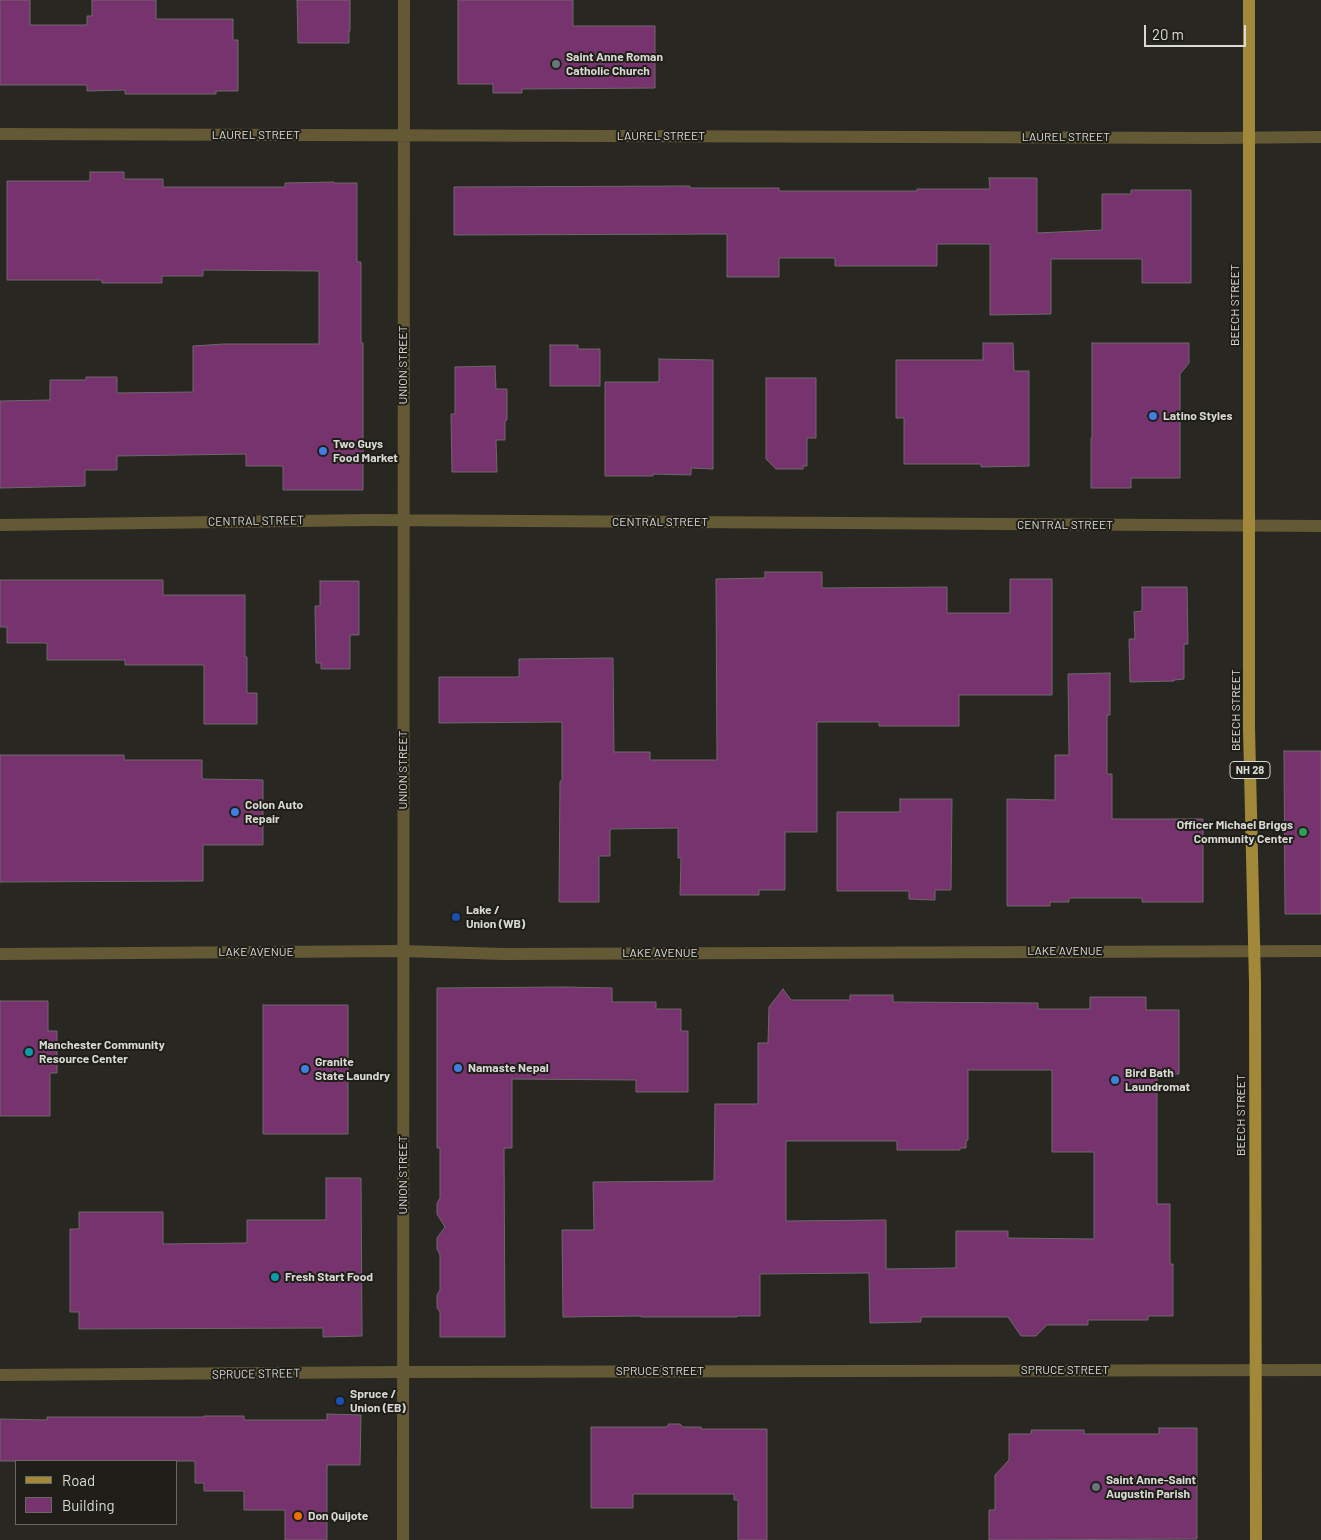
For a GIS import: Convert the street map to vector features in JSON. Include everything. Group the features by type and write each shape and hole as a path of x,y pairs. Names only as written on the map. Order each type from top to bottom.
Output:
{"main road":[{"name":"BEECH STREET","path":"1249,0 1249,728 1254,951 1256,1540"}],"street":[{"name":"UNION STREET","path":"403,1540 404,0"},
{"name":"LAUREL STREET","path":"0,134 1249,138 1321,136"},
{"name":"CENTRAL STREET","path":"0,525 352,520 1321,526"},
{"name":"LAKE AVENUE","path":"0,954 403,951 533,954 1321,951"},
{"name":"SPRUCE STREET","path":"0,1375 1321,1370"}],"building":[{"path":"0,0 30,0 30,25 87,25 87,16 92,16 92,0 156,0 156,19 233,19 233,40 238,40 238,91 216,91 216,94 125,94 125,90 87,91 87,85 0,85"},
{"path":"297,0 350,0 349,43 298,43"},
{"name":"Saint Anne Roman Catholic Church","path":"458,0 573,0 573,26 655,26 655,88 522,89 522,93 493,93 493,84 458,84"},
{"path":"90,172 124,172 124,179 163,179 163,187 285,187 285,183 357,183 357,262 361,262 361,343 363,343 363,490 283,490 283,466 246,466 246,454 117,456 117,470 85,470 85,486 0,488 0,401 50,400 50,380 86,380 86,377 117,377 117,393 193,392 193,346 224,344 319,344 319,271 203,270 203,276 162,276 162,283 102,283 102,280 7,280 7,181 90,181"},
{"path":"989,178 1037,178 1037,233 1102,230 1102,194 1131,194 1131,190 1191,190 1191,283 1142,283 1142,259 1051,259 1051,314 990,315 990,244 937,244 937,266 835,266 835,258 779,258 779,277 727,277 727,234 454,235 454,187 690,186 690,188 779,188 779,191 917,191 917,189 990,189"},
{"path":"983,343 1013,343 1014,371 1029,371 1029,466 981,467 981,464 904,464 904,418 896,418 896,360 983,360"},
{"name":"Latino Styles","path":"1092,343 1189,343 1189,363 1180,374 1180,478 1131,478 1131,488 1091,488"},
{"path":"550,345 578,345 578,349 600,349 600,386 550,386"},
{"path":"659,359 713,360 713,469 691,468 691,475 605,476 605,382 659,382"},
{"path":"495,366 496,389 507,389 505,440 496,440 497,472 452,472 451,414 455,414 455,367"},
{"path":"766,378 816,378 816,438 807,438 807,466 803,466 803,469 776,469 766,459"},
{"path":"765,572 822,572 822,588 947,587 947,613 1010,613 1010,579 1052,579 1052,695 959,695 959,726 879,726 879,722 817,722 817,832 785,832 785,890 759,890 759,895 680,895 681,858 678,858 678,828 610,829 610,856 599,856 599,902 559,902 562,722 439,723 439,677 519,677 519,659 613,658 614,752 650,752 650,760 717,760 716,579 765,578"},
{"path":"0,580 163,580 163,595 245,595 247,693 257,693 257,724 204,724 204,665 125,665 125,660 47,660 47,643 7,643 7,627 0,627"},
{"path":"320,581 359,581 359,635 350,635 350,669 321,669 321,663 316,663 315,606 320,606"},
{"path":"1142,587 1187,587 1188,644 1184,644 1184,679 1130,682 1129,639 1135,639 1134,612 1142,611"},
{"path":"1110,673 1110,715 1107,715 1107,774 1112,774 1112,819 1203,819 1203,902 1142,902 1142,898 1069,898 1069,902 1050,902 1050,906 1007,906 1007,799 1055,800 1055,755 1069,755 1068,674"},
{"name":"Officer Michael Briggs Community Center","path":"1284,751 1321,751 1321,914 1285,914"},
{"path":"0,755 124,755 124,760 202,760 202,779 263,780 263,845 203,845 203,881 0,882"},
{"path":"900,799 952,799 951,890 935,890 935,900 909,899 909,891 837,891 837,812 900,812"},
{"path":"437,988 612,988 612,1002 656,1002 656,1009 681,1009 681,1031 688,1031 688,1092 636,1092 636,1080 512,1079 512,1148 504,1148 505,1337 440,1337 440,1312 437,1308 437,1295 440,1290 440,1255 437,1249 437,1238 445,1227 437,1214 437,1203 440,1198 440,1148 437,1148"},
{"path":"783,989 791,1000 850,1000 850,995 893,995 893,1002 1038,1003 1038,1009 1090,1009 1090,997 1146,997 1146,1010 1179,1010 1179,1074 1157,1074 1157,1204 1170,1204 1170,1264 1173,1264 1173,1316 1148,1316 1148,1320 1088,1320 1088,1325 1047,1325 1036,1336 1021,1336 1008,1317 921,1317 921,1322 870,1323 869,1273 760,1274 760,1316 563,1317 562,1230 594,1230 593,1182 714,1181 715,1104 758,1104 758,1043 768,1043 769,1007","holes":["968,1070 1052,1070 1052,1152 1094,1152 1094,1239 1008,1238 1008,1231 956,1231 956,1268 886,1269 886,1220 786,1221 786,1141 897,1141 897,1150 960,1150 960,1148 966,1148 966,1141 968,1140"]},
{"name":"Manchester Community Resource Center","path":"0,1001 48,1001 48,1031 57,1031 57,1073 50,1073 50,1116 0,1116"},
{"name":"Granite State Laundry","path":"263,1005 348,1005 348,1134 263,1134"},
{"path":"326,1178 361,1178 362,1336 323,1337 323,1328 79,1329 79,1312 70,1312 70,1229 79,1229 79,1212 163,1212 163,1244 247,1243 247,1220 326,1220"},
{"path":"327,1414 361,1415 360,1465 327,1465 327,1540 285,1540 285,1510 244,1510 244,1491 204,1491 204,1483 195,1483 195,1461 0,1461 0,1419 47,1420 47,1417 244,1416 244,1420 327,1420"},
{"path":"669,1424 680,1424 683,1427 701,1427 701,1429 767,1429 767,1540 738,1540 738,1500 734,1500 734,1494 633,1494 633,1508 591,1508 591,1427 666,1427"},
{"name":"Saint Anne-Saint Augustin Parish","path":"1159,1428 1197,1428 1197,1539 989,1540 989,1510 995,1510 995,1475 1009,1460 1009,1434 1031,1434 1031,1430 1084,1430 1084,1434 1159,1434"}],"place":[{"name":"Saint Anne Roman Catholic Church","path":"556,64"},
{"name":"Latino Styles","path":"1153,416"},
{"name":"Two Guys Food Market","path":"323,451"},
{"name":"Colon Auto Repair","path":"235,812"},
{"name":"Officer Michael Briggs Community Center","path":"1303,832"},
{"name":"Lake / Union (WB)","path":"456,917"},
{"name":"Manchester Community Resource Center","path":"29,1052"},
{"name":"Namaste Nepal","path":"458,1068"},
{"name":"Granite State Laundry","path":"305,1069"},
{"name":"Bird Bath Laundromat","path":"1115,1080"},
{"name":"Fresh Start Food","path":"275,1277"},
{"name":"Spruce / Union (EB)","path":"340,1401"},
{"name":"Saint Anne-Saint Augustin Parish","path":"1096,1487"},
{"name":"Don Quijote","path":"298,1516"}]}
